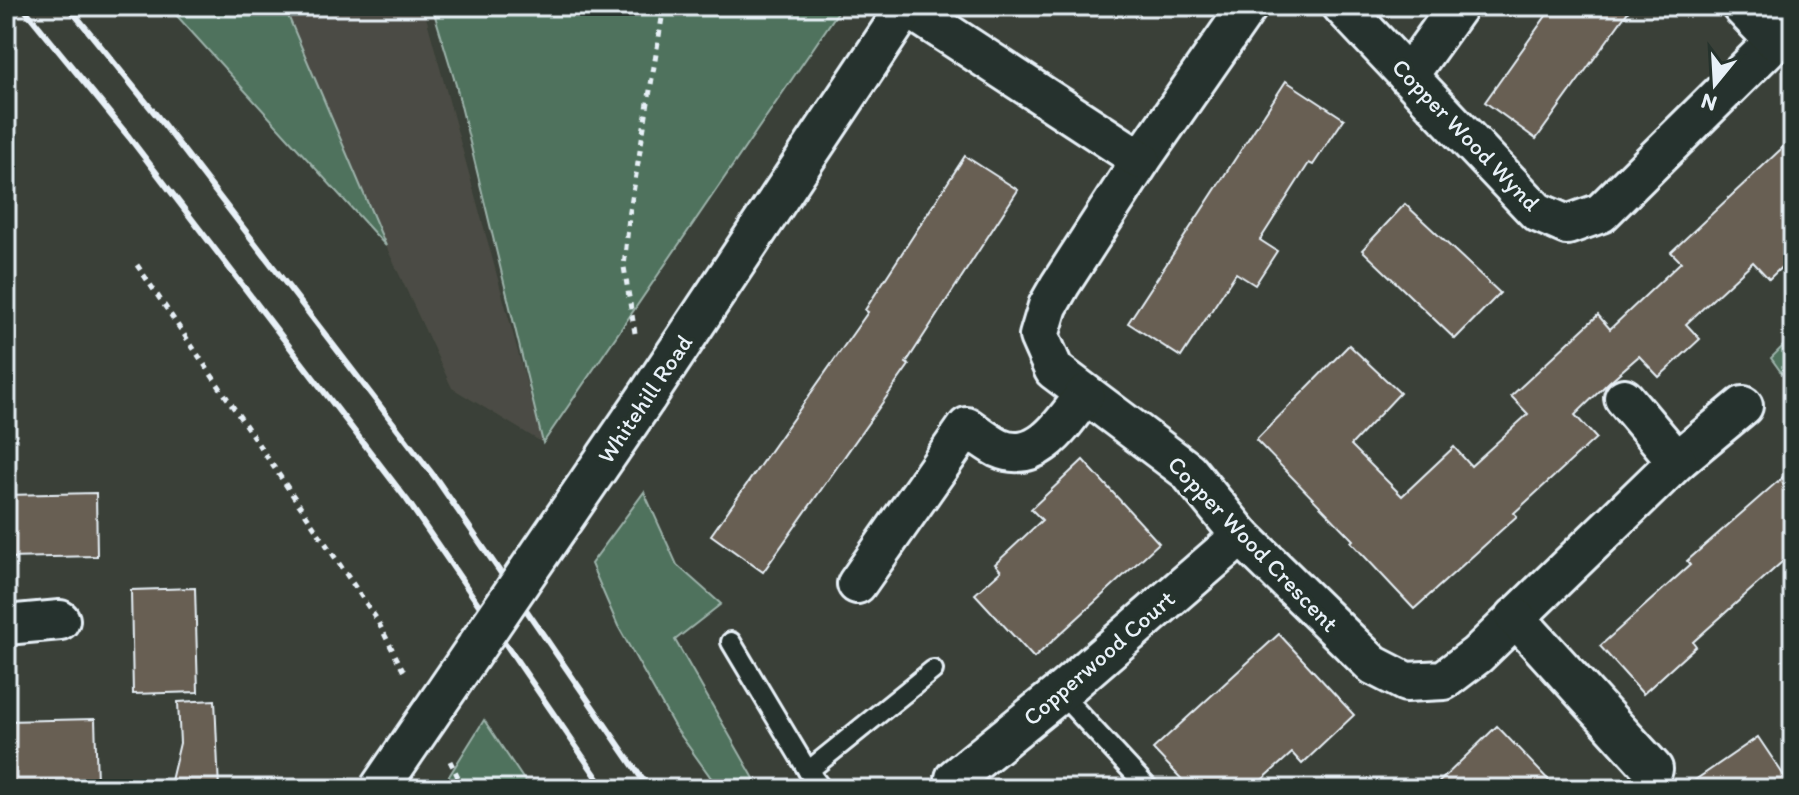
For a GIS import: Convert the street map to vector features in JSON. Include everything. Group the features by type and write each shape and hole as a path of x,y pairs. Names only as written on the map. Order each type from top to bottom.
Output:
{"street":[{"name":"Whitehill Road","path":"379,789 646,398 907,6"},
{"path":"907,6 1141,160 1248,6"},
{"name":"Copper Wood Wynd","path":"1342,6 1537,212 1567,225 1601,213 1784,31 1741,6"},
{"path":"1408,76 1458,6"},
{"name":"Copper Wood Crescent","path":"1141,160 1048,306 1039,336 1054,370 1188,471 1241,536 1373,665 1406,682 1444,680 1477,655 1677,461 1743,406"},
{"path":"857,584 967,427 1000,449 1026,452 1053,436 1085,394"},
{"path":"1624,398 1677,461"},
{"name":"Copperwood Court","path":"949,784 1060,693 1241,536"},
{"path":"1515,617 1653,769"},
{"path":"6,625 60,620"}],"lane":[{"path":"731,642 808,771 822,789"},
{"path":"808,771 933,670"},
{"path":"1060,693 1149,789"}],"path":[{"path":"646,398 624,267 629,217 664,6"},
{"path":"137,265 376,618 410,684"},
{"path":"444,749 464,789"}],"shaded area":[{"path":"284,6 423,6 543,443 452,388 386,246"}],"green space":[{"path":"168,6 284,6 386,246"},
{"path":"432,6 842,6 543,443 456,85"},
{"path":"1793,336 1793,389 1771,358"},
{"path":"644,492 677,565 721,604 675,640 760,789 719,789 674,726 618,626 591,564"},
{"path":"484,720 530,789 441,789"}],"building":[{"path":"1553,6 1632,6 1536,139 1485,102"},
{"path":"1286,81 1344,119 1313,165 1309,163 1260,240 1277,251 1255,285 1236,273 1181,357 1128,323"},
{"path":"1793,138 1793,256 1769,279 1753,262 1686,324 1700,339 1659,377 1639,356 1609,382 1575,415 1596,438 1514,513 1517,516 1414,609 1351,542 1353,540 1256,440 1349,345 1400,393 1351,445 1402,496 1454,447 1471,466 1528,414 1511,396 1598,315 1610,329 1681,262 1671,252"},
{"path":"965,156 1018,190 906,363 909,365 763,572 711,535 868,312 865,310"},
{"path":"1405,204 1500,293 1455,339 1362,250"},
{"path":"1083,460 1159,543 1034,658 975,594 1001,571 995,564 1042,520 1031,509"},
{"path":"1793,468 1793,552 1693,642 1696,646 1643,694 1600,646 1690,565 1687,561"},
{"path":"96,493 97,556 6,558 6,495"},
{"path":"195,588 198,692 133,694 131,590"},
{"path":"1279,634 1354,715 1302,764 1292,753 1252,789 1191,789 1153,749"},
{"path":"215,700 219,789 169,789 180,743 178,702"},
{"path":"95,719 97,782 6,784 6,721"},
{"path":"1497,726 1557,789 1432,789"},
{"path":"1758,737 1793,789 1682,789"}],"railway":[{"path":"22,6 129,137 407,500 605,789"},
{"path":"68,6 158,117 437,480 649,789"}]}
